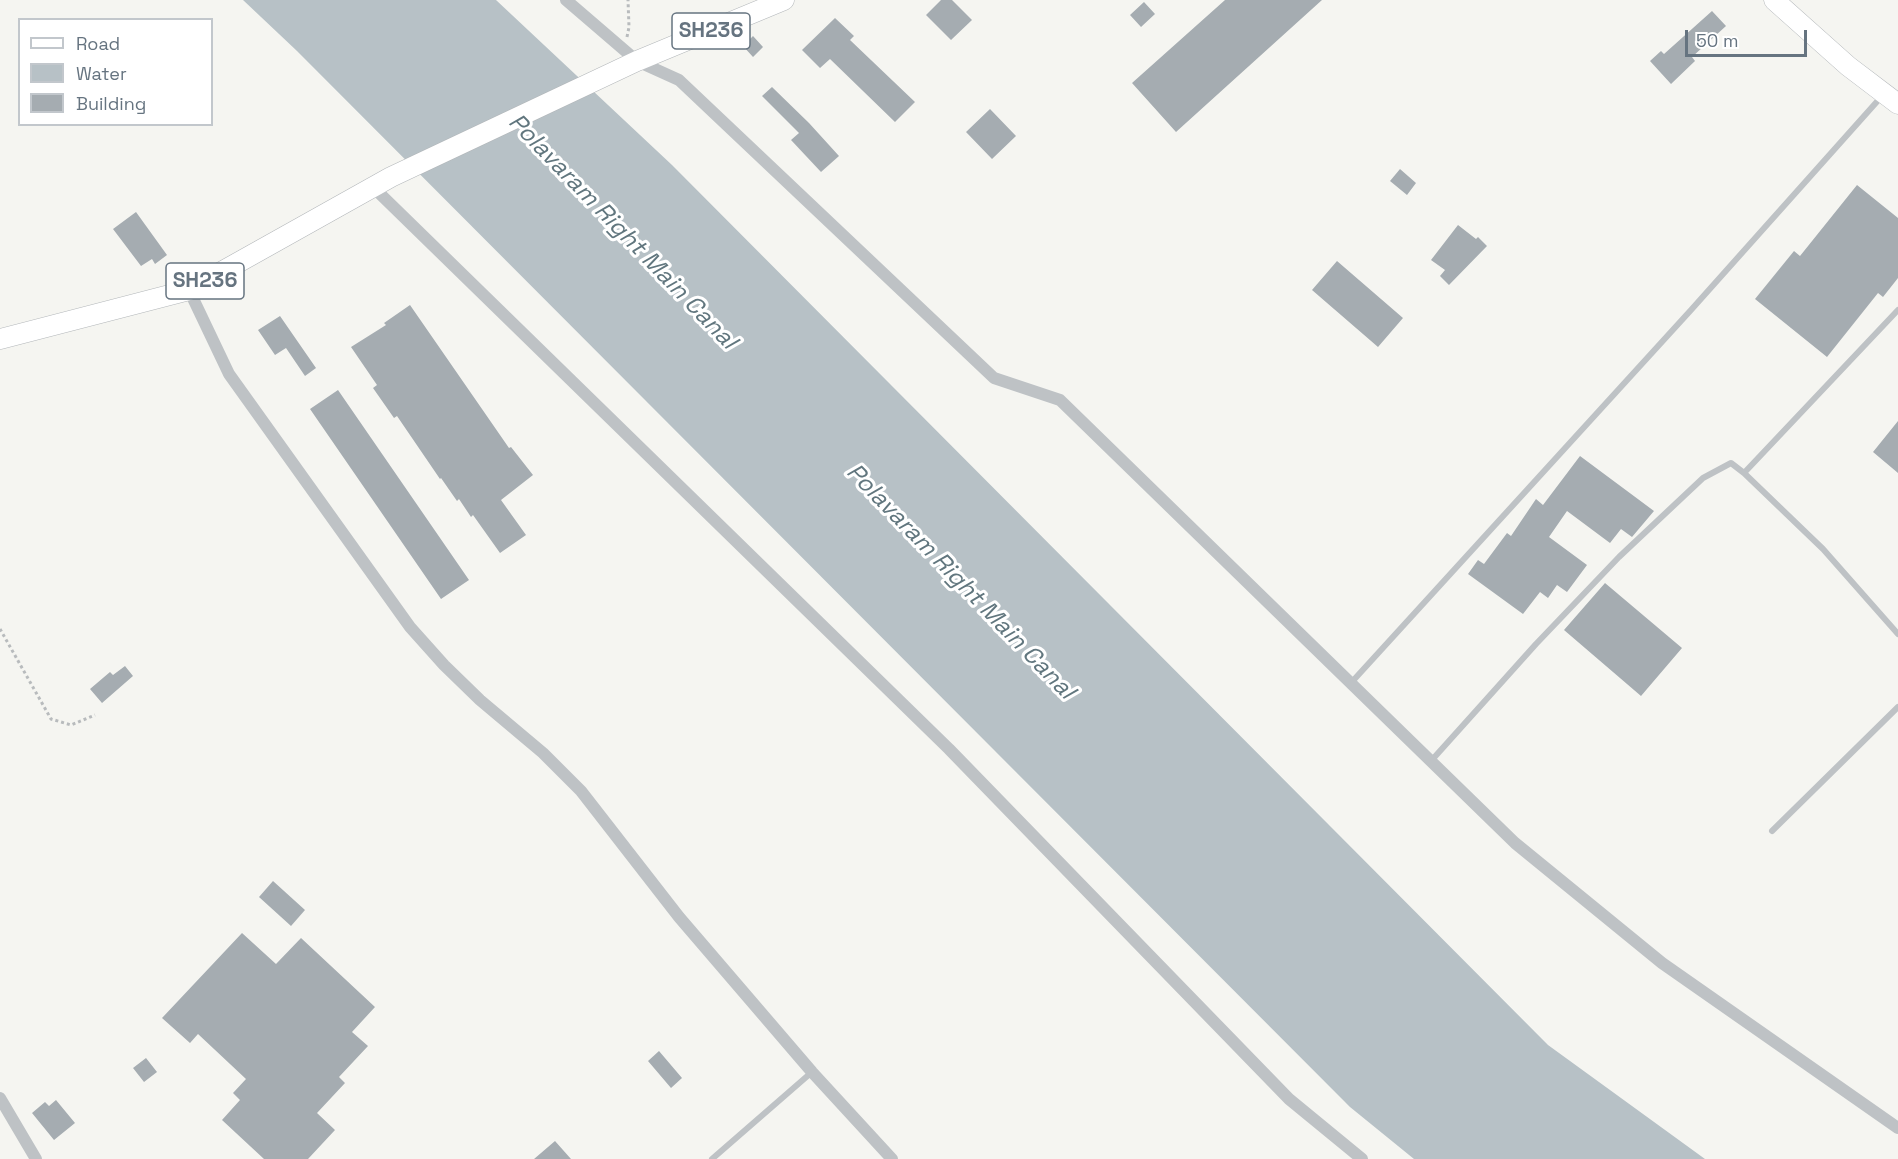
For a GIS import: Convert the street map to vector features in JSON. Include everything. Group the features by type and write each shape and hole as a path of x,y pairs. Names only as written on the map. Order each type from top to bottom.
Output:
{"main road":[{"path":"1774,0 1848,66 1891,99"},
{"name":"SH236","path":"0,339 189,290 391,177 631,56 780,1"}],"street":[{"path":"566,0 631,56 679,80 994,378 1060,400 1515,843 1662,963 1898,1128"},
{"path":"373,187 949,749 1289,1099 1362,1159"},
{"path":"189,290 229,374 410,627 473,693 543,753 581,791 680,917 812,1072 892,1159"},
{"path":"0,1098 36,1159"}],"lane":[{"path":"1350,684 1699,301 1891,99"},
{"path":"1744,473 1898,310"},
{"path":"1431,762 1536,644 1619,556 1703,478 1731,464 1744,473 1823,549 1898,634"},
{"path":"1772,831 1898,707"},
{"path":"712,1159 812,1072"}],"path":[{"path":"628,0 631,56"},
{"path":"0,629 51,719 71,725 95,716"}],"water":[{"name":"Polavaram Right Main Canal","path":"243,0 496,0 672,165 1548,1045 1705,1159 1414,1159 1350,1107 297,51"}],"building":[{"path":"941,0 952,0 972,20 951,40 926,15"},
{"path":"1225,0 1322,0 1176,132 1132,83"},
{"path":"1144,2 1155,14 1141,27 1130,15"},
{"path":"1712,11 1726,26 1692,57 1695,61 1671,84 1650,61 1661,51 1664,54"},
{"path":"835,18 854,36 850,40 915,102 895,122 830,59 820,68 802,50"},
{"path":"753,36 763,47 753,57 743,46"},
{"path":"772,87 839,156 821,172 791,140 799,133 762,96"},
{"path":"990,109 1016,136 992,159 966,132"},
{"path":"1400,169 1416,183 1407,195 1390,181"},
{"path":"1857,185 1898,218 1898,278 1883,297 1878,293 1827,357 1755,299 1794,251 1800,256"},
{"path":"136,212 167,255 155,264 152,259 141,266 113,229"},
{"path":"1458,225 1476,239 1478,237 1487,246 1449,285 1440,276 1445,270 1431,260"},
{"path":"1337,261 1403,318 1378,347 1312,290"},
{"path":"410,305 509,448 511,447 533,475 501,500 526,535 500,553 473,515 471,517 459,499 457,501 440,479 397,416 394,418 373,388 377,385 351,347 386,325 384,323"},
{"path":"280,316 316,368 305,376 286,348 275,355 258,330"},
{"path":"338,390 469,580 441,599 310,409"},
{"path":"1898,421 1898,473 1873,452"},
{"path":"1580,456 1654,511 1632,537 1621,529 1610,543 1567,511 1549,537 1587,565 1567,592 1557,585 1548,598 1540,592 1523,614 1468,574 1478,560 1484,564 1507,533 1511,536 1536,499 1543,505"},
{"path":"1605,583 1682,648 1641,696 1564,630"},
{"path":"125,666 133,676 102,703 90,689 110,672 113,675"},
{"path":"273,881 305,910 291,926 259,897"},
{"path":"242,933 276,964 301,938 375,1007 352,1032 368,1046 339,1077 345,1083 317,1113 335,1130 308,1159 264,1159 222,1120 240,1100 233,1093 246,1079 198,1034 190,1043 162,1018"},
{"path":"659,1051 682,1078 671,1088 648,1061"},
{"path":"146,1058 157,1072 144,1082 133,1068"},
{"path":"56,1100 75,1123 54,1140 32,1113 45,1102 49,1106"},
{"path":"555,1141 571,1159 534,1159"}]}
